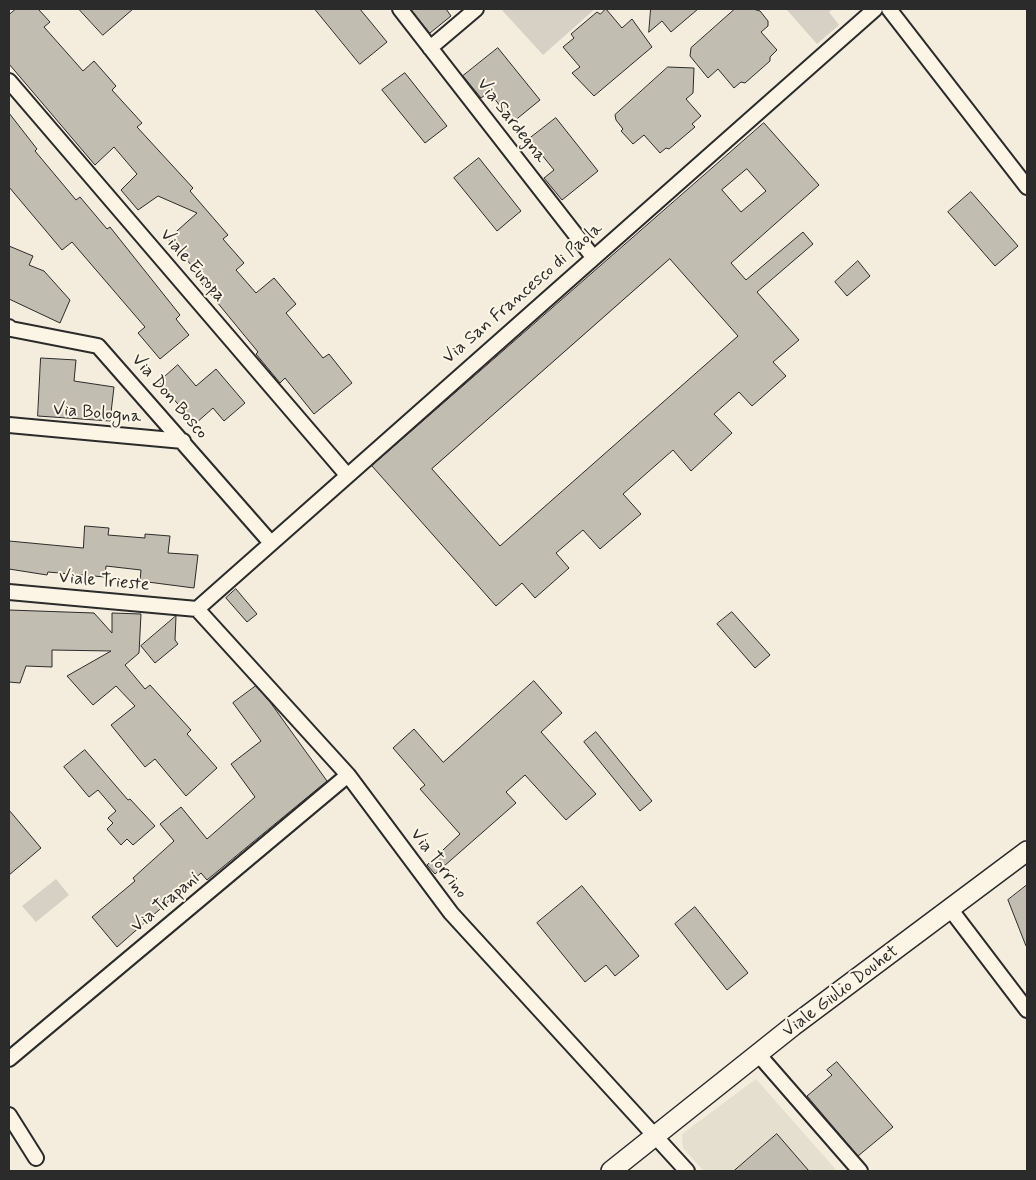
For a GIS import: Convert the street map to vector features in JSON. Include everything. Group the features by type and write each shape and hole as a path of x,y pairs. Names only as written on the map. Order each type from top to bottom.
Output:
{"main road":[{"name":"Viale Giulio Douhet","path":"611,1171 657,1137 758,1054 1027,851"}],"street":[{"name":"Via Sardegna","path":"400,9 593,257"},
{"path":"430,48 476,9"},
{"name":"Via San Francesco di Paola","path":"197,609 875,9"},
{"path":"889,9 1027,187"},
{"name":"Viale Europa","path":"9,81 347,475"},
{"name":"Via Don Bosco","path":"9,327 11,329 98,346 271,542"},
{"name":"Via Bologna","path":"9,424 182,441"},
{"name":"Viale Trieste","path":"9,592 197,609"},
{"name":"Via Torrino","path":"197,609 348,775 451,913 686,1171"},
{"name":"Via Trapani","path":"9,1059 348,775"},
{"path":"951,910 1027,1010"},
{"path":"758,1054 860,1171"},
{"path":"9,1115 36,1158"}],"shaded area":[{"path":"501,9 595,9 543,55"},
{"path":"786,9 833,9 829,12 839,25 817,44"},
{"path":"56,879 69,895 36,922 22,906"},
{"path":"756,1079 837,1171 704,1171 683,1148 682,1134"}],"building":[{"path":"16,9 38,9 50,22 44,27 83,71 94,61 116,86 112,90 142,123 137,127 193,188 190,191 228,235 223,239 244,263 236,270 256,293 274,278 296,304 286,313 323,358 329,354 352,383 314,414 285,378 280,383 256,354 258,352 198,279 201,276 168,239 197,213 158,196 138,210 121,190 137,174 114,147 95,165 9,64 9,15"},
{"path":"79,9 133,9 103,35"},
{"path":"315,9 360,9 387,42 360,64"},
{"path":"411,9 446,9 451,16 430,33"},
{"path":"606,9 622,28 632,19 652,47 594,96 572,73 580,67 563,47 574,38 571,34 597,12 600,14"},
{"path":"651,9 698,9 671,32 662,21 649,32"},
{"path":"735,9 760,11 768,21 768,26 761,32 777,50 770,57 770,61 745,83 741,82 734,88 718,69 708,78 690,56 691,48"},
{"path":"498,48 540,100 513,122 489,92 481,98 463,76"},
{"path":"668,67 694,68 693,93 686,99 701,116 692,124 695,127 669,149 666,148 660,153 644,135 633,144 621,131 623,129 616,120 615,115"},
{"path":"405,73 447,126 425,143 382,90"},
{"path":"9,113 37,149 35,151 76,200 80,197 107,229 110,227 180,315 176,319 189,335 160,359 138,333 145,327 72,242 62,250 9,187"},
{"path":"556,118 598,171 562,200 544,178 554,170 529,139"},
{"path":"764,123 819,185 731,263 746,280 803,232 813,244 757,292 799,340 773,362 786,376 752,406 739,392 714,414 732,433 691,471 673,450 623,494 641,514 600,549 583,530 556,553 569,568 535,598 522,583 496,606 372,466","holes":["747,169 766,191 741,212 722,190","670,259 738,336 500,546 432,469"]},
{"path":"479,158 521,211 497,231 454,178"},
{"path":"971,192 1018,246 995,266 948,212"},
{"path":"9,246 33,256 29,265 44,271 70,300 60,323 9,299"},
{"path":"858,261 870,276 847,296 835,282"},
{"path":"41,358 76,360 74,381 114,387 110,421 38,416"},
{"path":"178,365 196,386 216,369 245,403 224,421 213,408 195,424 159,382"},
{"path":"85,526 109,528 108,535 145,538 145,534 170,536 168,553 198,555 194,588 140,581 141,570 106,566 105,577 48,572 47,575 9,569 9,541 83,548"},
{"path":"236,589 257,614 247,622 226,598"},
{"path":"9,610 94,613 112,633 112,613 141,614 139,653 125,665 145,689 150,685 191,730 187,734 217,768 186,796 155,759 145,767 111,725 135,706 116,686 93,705 67,676 111,651 52,650 52,667 26,666 20,683 9,682"},
{"path":"732,612 770,655 755,668 717,624"},
{"path":"176,616 175,640 178,644 155,663 141,646"},
{"path":"534,681 562,713 541,732 596,794 566,820 525,775 506,792 516,803 435,874 427,865 460,834 420,789 425,785 393,748 414,729 443,762"},
{"path":"256,686 270,702 327,781 207,880 201,873 117,947 92,917 135,881 133,878 174,841 160,824 181,807 207,839 255,797 231,764 261,741 233,703"},
{"path":"596,732 652,801 640,811 584,742"},
{"path":"85,750 128,800 130,799 155,826 133,845 127,839 121,845 107,829 113,823 108,818 116,811 98,790 89,797 64,767"},
{"path":"9,810 41,848 9,875"},
{"path":"1027,885 1027,946 1026,946 1008,900"},
{"path":"582,886 639,956 615,976 606,965 585,982 537,923"},
{"path":"695,907 748,973 727,990 675,924"},
{"path":"837,1062 893,1127 858,1156 807,1096 832,1075 827,1070"},
{"path":"777,1134 809,1171 734,1171"}]}
